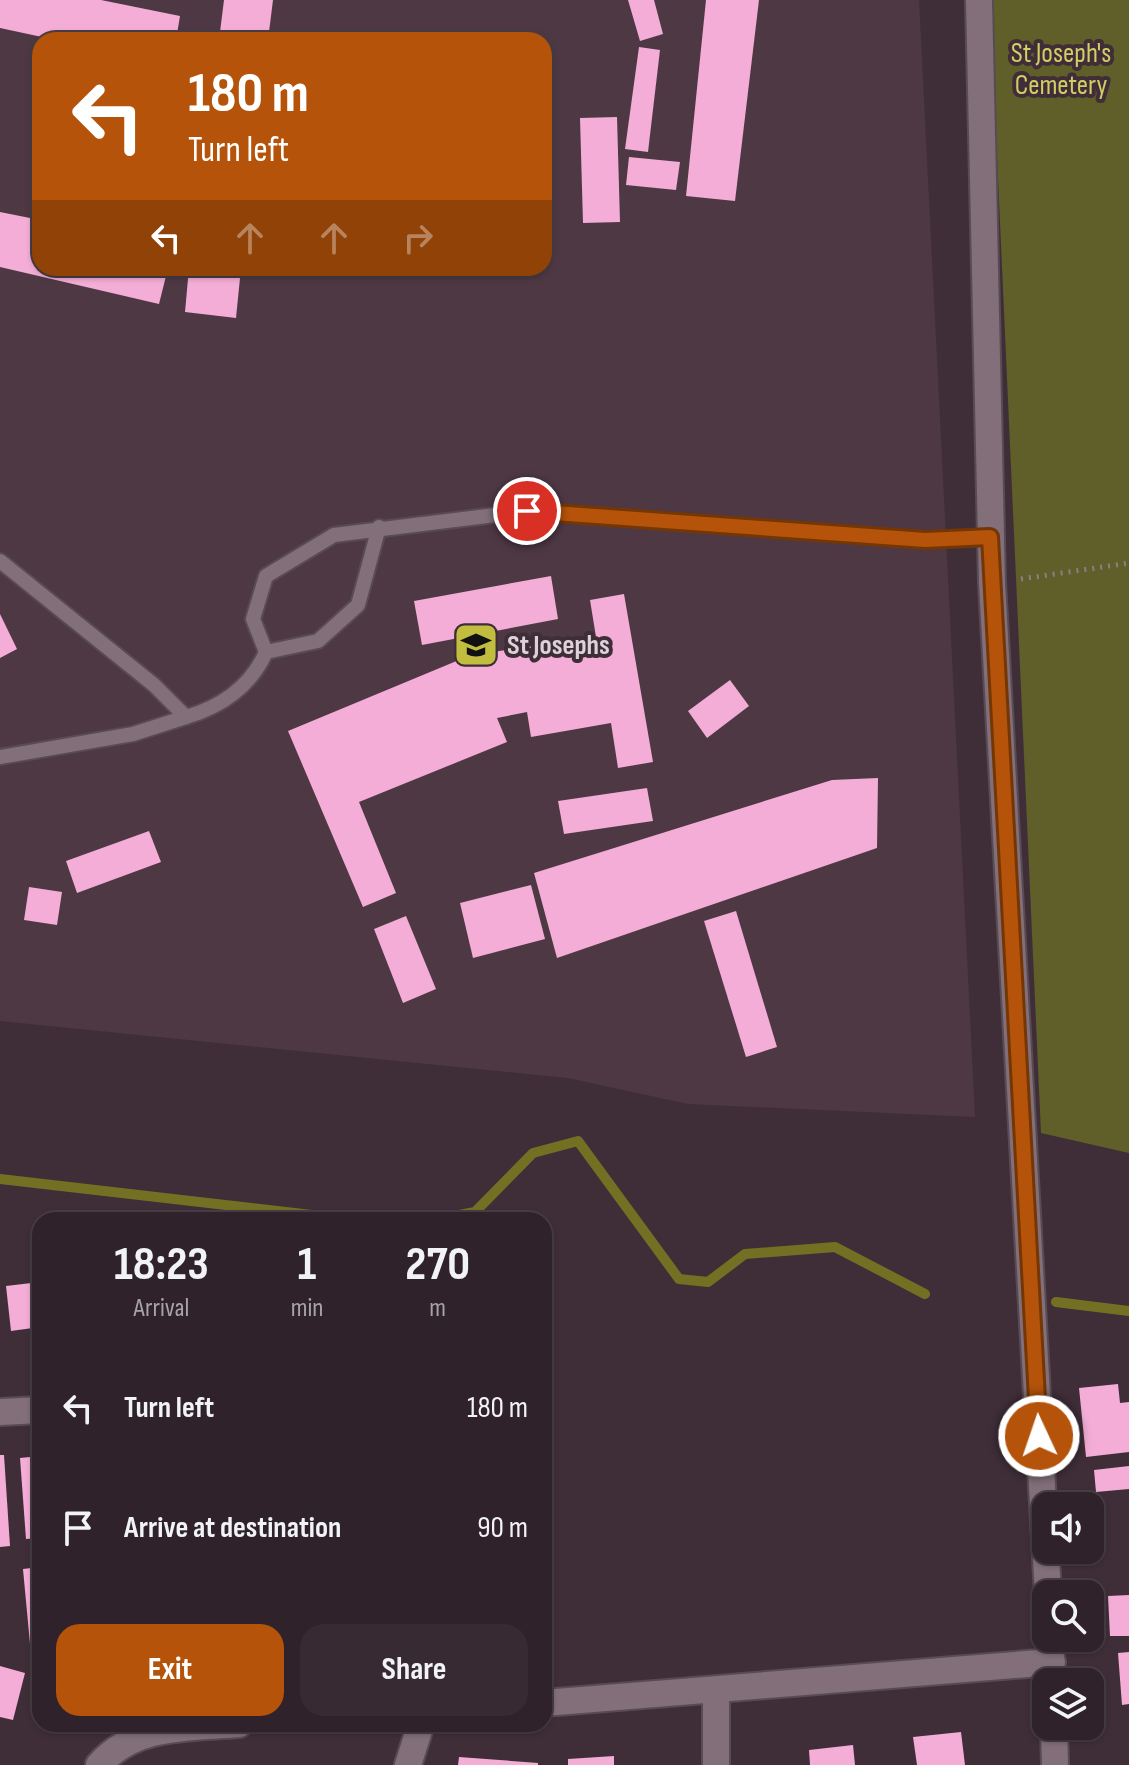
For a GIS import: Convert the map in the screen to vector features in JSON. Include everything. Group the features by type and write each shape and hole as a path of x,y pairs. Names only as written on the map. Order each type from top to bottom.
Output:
{"street":[{"path":"979,0 990,537 1047,1580"},
{"path":"0,1412 32,1410"},
{"path":"552,1702 1052,1661"},
{"path":"716,1691 716,1765"},
{"path":"99,1765 112,1750 148,1732"},
{"path":"408,1765 418,1732"},
{"path":"1054,1740 1055,1765"}],"lane":[{"path":"0,757 133,734 216,708 258,670 266,652 253,619 266,576 334,535 527,511 925,540 990,537"},
{"path":"266,652 318,641 358,605 379,527"},
{"path":"0,561 154,685 186,717"}],"path":[{"path":"992,583 1129,563"}],"shaded area":[{"name":"St Josephs","path":"0,0 919,0 975,1117 688,1104 568,1078 0,1021"}],"green space":[{"name":"St Joseph's Cemetery","path":"990,0 1129,0 1129,1153 1041,1133"}],"building":[{"path":"0,0 101,0 180,16 177,32 32,32 32,35 0,28"},
{"path":"224,0 273,0 269,32 220,32"},
{"path":"628,0 654,0 663,34 640,41"},
{"path":"706,0 759,0 735,201 686,196"},
{"path":"639,47 660,50 648,152 625,149"},
{"path":"617,117 620,222 583,223 580,118"},
{"path":"629,157 680,162 676,190 626,185"},
{"path":"0,212 32,218 32,274 0,267"},
{"path":"39,276 166,276 159,304"},
{"path":"188,276 240,276 236,318 185,312"},
{"path":"551,576 558,619 422,645 414,601"},
{"path":"624,594 653,762 618,768 611,723 531,737 527,712 497,718 507,742 359,802 396,893 363,907 288,731 471,655 596,637 590,600"},
{"path":"0,614 17,649 0,658"},
{"path":"730,680 749,706 707,738 688,711"},
{"path":"878,778 877,848 557,958 534,873 832,780"},
{"path":"647,788 653,821 564,834 558,801"},
{"path":"149,831 161,862 77,893 66,861"},
{"path":"531,885 545,939 473,958 460,903"},
{"path":"29,887 62,892 57,925 24,920"},
{"path":"736,911 777,1047 746,1057 704,921"},
{"path":"406,916 436,989 403,1003 374,929"},
{"path":"32,1283 32,1328 11,1331 6,1286"},
{"path":"1118,1384 1120,1403 1129,1402 1129,1452 1086,1457 1079,1388"},
{"path":"0,1455 4,1455 10,1546 0,1547"},
{"path":"32,1457 32,1539 26,1539 20,1458"},
{"path":"1129,1466 1129,1489 1096,1492 1094,1470"},
{"path":"32,1568 32,1644 30,1644 23,1569"},
{"path":"1129,1595 1129,1636 1110,1636 1108,1596"},
{"path":"1129,1652 1129,1704 1122,1705 1118,1653"},
{"path":"0,1666 25,1673 13,1720 0,1717"},
{"path":"961,1732 965,1765 917,1765 913,1737"},
{"path":"853,1745 855,1765 810,1765 809,1750"},
{"path":"614,1756 614,1765 568,1765 568,1759"},
{"path":"459,1757 538,1763 538,1765 458,1765"}],"waterway":[{"path":"475,1212 533,1153 578,1141 679,1279 708,1282 745,1254 835,1247 925,1294"},
{"path":"0,1179 286,1212"},
{"path":"1056,1302 1129,1311"}],"place":[{"name":"St Josephs","path":"476,645"}],"route":[{"path":"527,511 925,540 990,537 1039,1436"}]}
